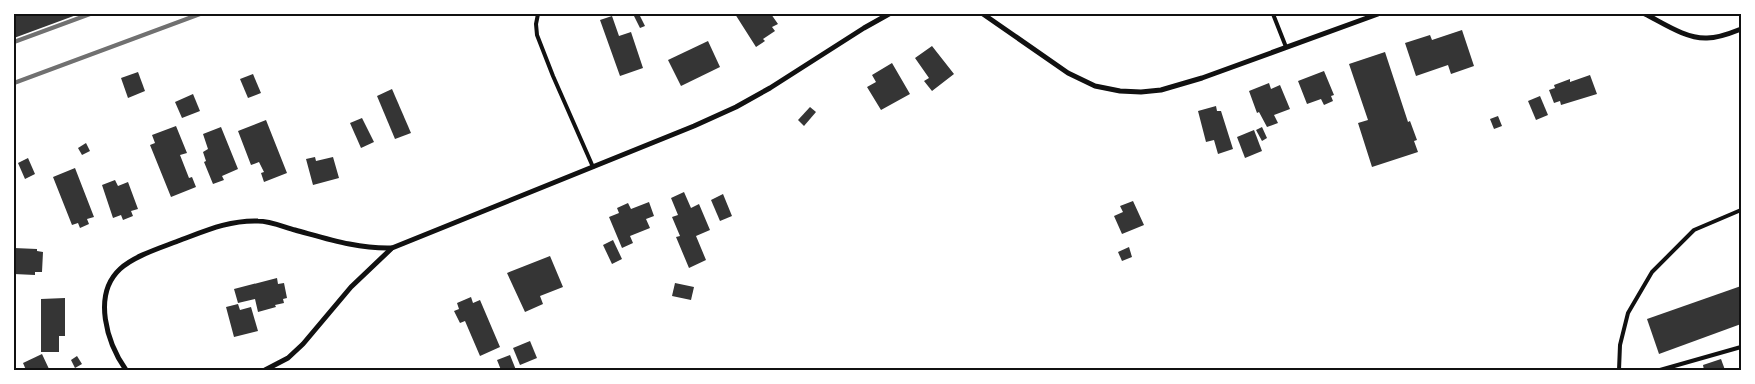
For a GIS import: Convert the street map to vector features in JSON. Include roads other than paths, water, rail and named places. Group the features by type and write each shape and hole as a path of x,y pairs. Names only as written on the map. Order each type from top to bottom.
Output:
{"street":[{"path":"265,370 288,358 303,344 351,287 392,248 736,107 889,14"},
{"path":"983,14 1068,73 1095,86 1120,91 1141,92 1178,86 1378,14"},
{"path":"1645,14 1690,36 1707,38 1741,30"},
{"path":"126,370 108,337 105,318 106,299 110,280 121,268 145,254 218,225 261,220 347,245 392,248"}],"lane":[{"path":"538,14 536,24 538,36 553,76 593,167"},
{"path":"1273,14 1286,47"},
{"path":"1619,370 1620,345 1628,313 1652,272 1694,230 1741,210"},
{"path":"1660,370 1741,347"}],"railway":[{"path":"14,42 90,14"},
{"path":"14,83 200,14"}]}
